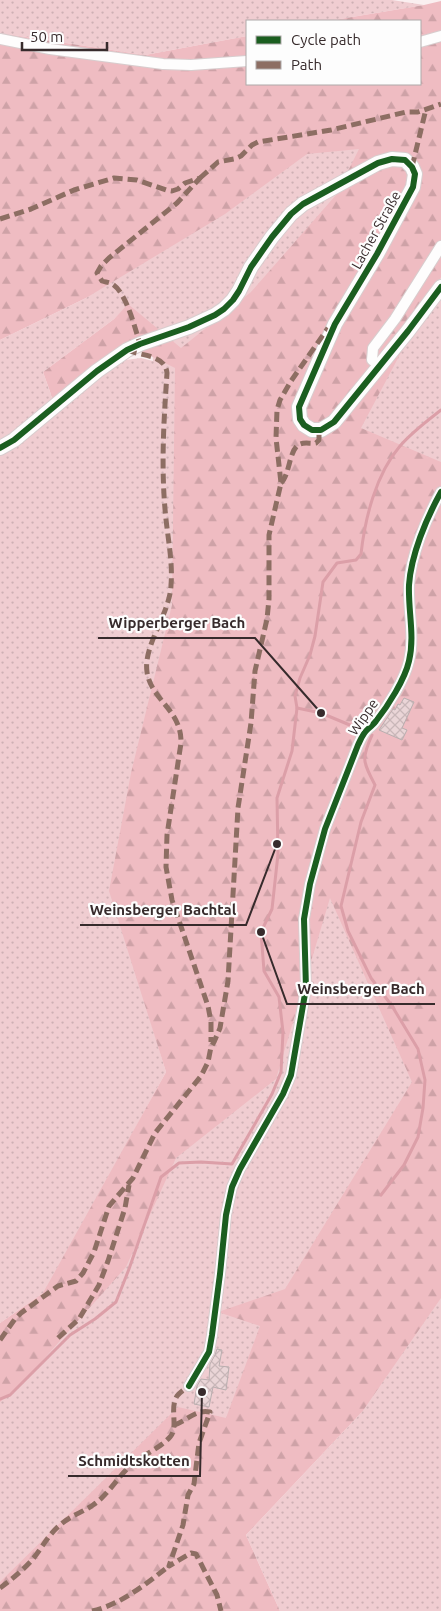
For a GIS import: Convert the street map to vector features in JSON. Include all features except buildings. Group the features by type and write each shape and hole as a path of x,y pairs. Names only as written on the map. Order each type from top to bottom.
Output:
{"street":[{"path":"421,42 441,36"},
{"path":"0,39 50,49 163,64 191,65 246,61"},
{"name":"Lacher Straße","path":"0,448 14,440 97,371 127,350 216,315 236,295 251,267 291,214 303,204 386,160 405,160 412,167 415,178 413,187 377,254 335,324 301,399 298,411 301,422 307,427 316,430 321,430 331,425 441,286"},
{"path":"379,365 372,360 373,348 395,319 441,246"},
{"name":"Wippe","path":"189,1386 208,1352 212,1335 226,1215 232,1187 240,1169 283,1094 291,1075 306,988 304,914 317,854 363,734 375,723 407,669 411,643 409,586 411,571 424,528 441,492"}],"shaded area":[{"path":"0,0 392,0 424,5 334,20 246,20 246,36 145,55 0,33"},
{"path":"441,111 441,1611 280,1611 246,1535 362,1412 0,1611 0,1352 43,1293 0,1323 0,340 86,298 240,172","holes":["123,310 152,352 153,361 141,358 118,361 56,409 43,372 114,319","150,1019 188,1083 133,1132 166,1072"]}],"green space":[{"path":"441,1 441,277 361,428 441,462 441,1298 362,1412 246,1535 280,1611 0,1611 0,1582 178,1407 226,1418 260,1326 218,1312 285,1289 412,1082 330,898 276,1079 176,1158 126,1267 26,1379 0,1402 0,1323 43,1293 166,1072 109,891 131,773 172,605 175,368 125,343 54,403 43,372 114,319 128,304 181,348 251,292 336,195 359,149 307,154 225,214 86,298 0,340 0,33 145,55 246,36 246,85 421,85 421,20 334,20"}],"waterway":[{"path":"0,1399 10,1395 70,1335 95,1319 116,1302 161,1177 179,1163 232,1164 272,1094 281,1072 283,1032 279,997 264,971 261,932 272,909 278,854 277,798 292,751 297,708 295,696 315,636 323,582 337,563 356,560 361,554 369,511 384,470 400,446 441,410"},
{"path":"297,708 321,713 357,728"},
{"path":"372,735 366,750 365,760 375,785 361,822 341,906 348,931 371,978 392,1006 418,1049 425,1080 418,1137 404,1165 381,1195"}],"marked path":[{"path":"200,178 218,162 241,156 258,142 331,130 406,112 418,112 441,104"},
{"path":"412,167 426,109"},
{"path":"0,219 31,209 74,190 114,178 137,180 172,191 185,183 200,178 177,203 109,258 97,273 102,281 110,283 121,293 129,310 140,344"},
{"path":"0,1340 21,1313 58,1286 76,1281 83,1273 94,1252 109,1206 133,1178 155,1133 201,1076 220,1028 228,981 238,808 251,723 255,671 267,619 269,599 269,535 281,483 276,438 277,410 280,400 291,381 328,328"},
{"path":"127,350 157,359 162,362 167,373 163,474 171,585 170,596 149,651 147,672 154,690 172,713 180,732 181,743 167,835 166,867 172,900 208,1006 211,1022 211,1042"},
{"path":"281,483 296,446 302,443 316,443 319,440 319,430"},
{"path":"58,1338 79,1319 99,1285 125,1208 129,1185"},
{"path":"0,1588 28,1564 60,1525 98,1501 130,1466 170,1437 174,1428 175,1401 177,1396 189,1386"},
{"path":"174,1425 200,1412 210,1412 199,1443 194,1484 188,1495 183,1525 169,1566 191,1553 196,1554 217,1595 221,1611"},
{"path":"92,1611 123,1599 169,1566"}],"cycle path":[{"path":"0,448 14,440 97,371 127,350 189,327 224,309 233,300 251,267 272,237 291,214 303,204 378,163 392,159 405,160 412,167 415,174 413,187 377,254 335,324 299,407 300,419 304,425 312,430 321,430 334,422 441,287"},
{"path":"189,1386 209,1352 226,1215 232,1187 240,1169 283,1094 291,1075 306,988 304,919 310,884 325,829 361,738 391,700 407,668 411,652 410,573 420,537 441,492"}],"place":[{"name":"Wipperberger Bach","path":"321,713"},
{"name":"Weinsberger Bachtal","path":"277,844"},
{"name":"Weinsberger Bach","path":"261,932"},
{"name":"Schmidtskotten","path":"202,1392"}]}
